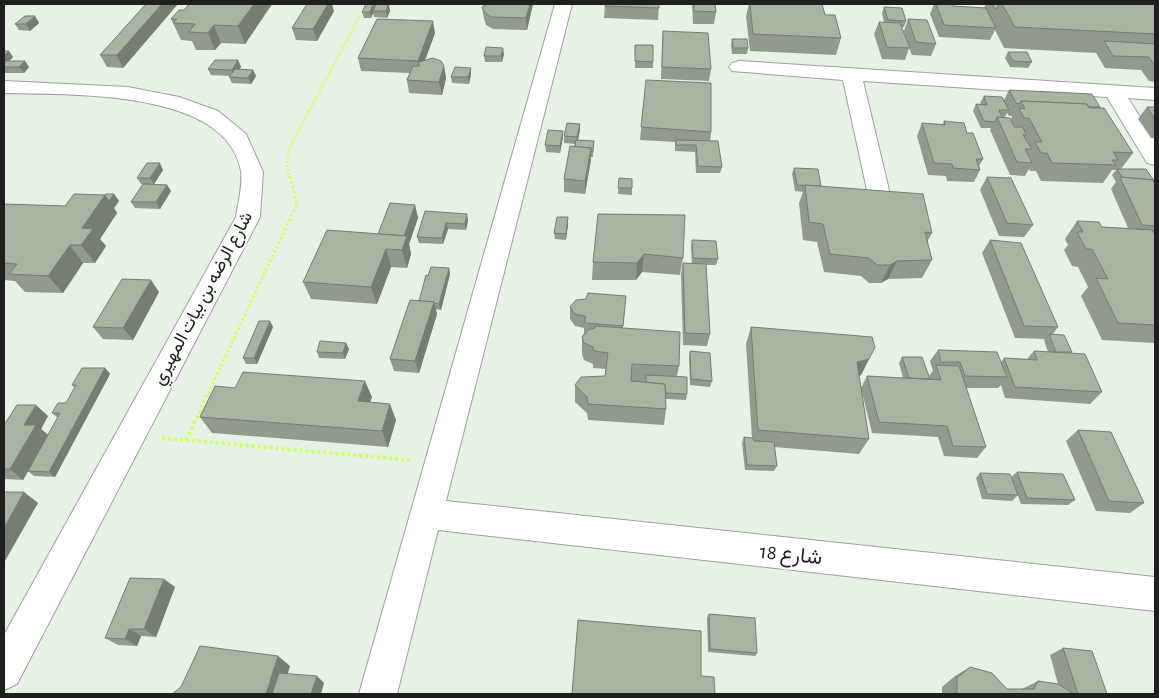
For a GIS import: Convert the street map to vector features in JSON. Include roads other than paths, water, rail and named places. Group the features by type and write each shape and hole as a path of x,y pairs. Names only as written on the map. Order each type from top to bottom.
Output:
{"street":[{"path":"378,694 564,4"},
{"path":"739,67 1155,94"},
{"path":"852,75 878,190"},
{"name":"شارع الرضه بن بيات المهيري","path":"4,87 126,92 177,102 207,114 222,123 244,148 251,163 254,180 253,198 248,217 4,671"},
{"path":"1114,92 1155,158"},
{"name":"شارع 18","path":"426,514 1155,594"}]}
